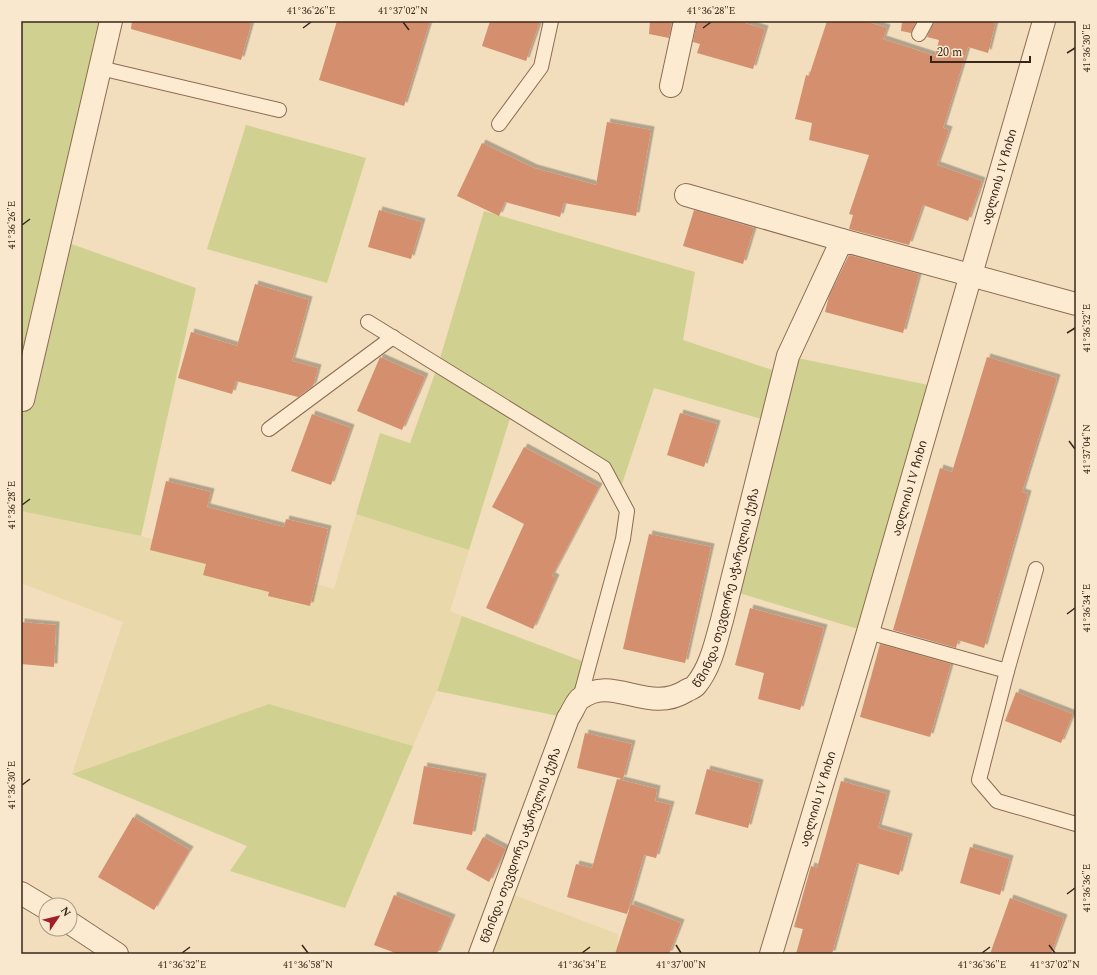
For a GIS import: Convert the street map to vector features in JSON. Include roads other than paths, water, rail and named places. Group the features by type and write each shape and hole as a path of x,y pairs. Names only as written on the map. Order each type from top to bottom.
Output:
{"street":[{"path":"21,400 23,400 111,21"},
{"path":"671,86 685,21"},
{"name":"ადლიის IV ჩიხი","path":"771,954 868,632 1044,21"},
{"path":"686,195 842,240 1076,304"},
{"name":"წმინდა თევდორე აჭარელის ქუჩა","path":"480,954 568,718 580,698 598,690 614,689 636,697 658,700 678,696 696,686 710,662 728,598 788,356 842,240"},
{"path":"21,893 38,903"},
{"path":"78,928 117,954"}],"lane":[{"path":"499,124 541,67 551,21"},
{"path":"919,34 926,21"},
{"path":"100,68 279,110"},
{"path":"368,322 604,468 619,492 628,511 623,539 580,698"},
{"path":"269,430 393,337"},
{"path":"1036,569 1007,671 979,780 997,801 1076,824"},
{"path":"868,632 1007,671"}]}
